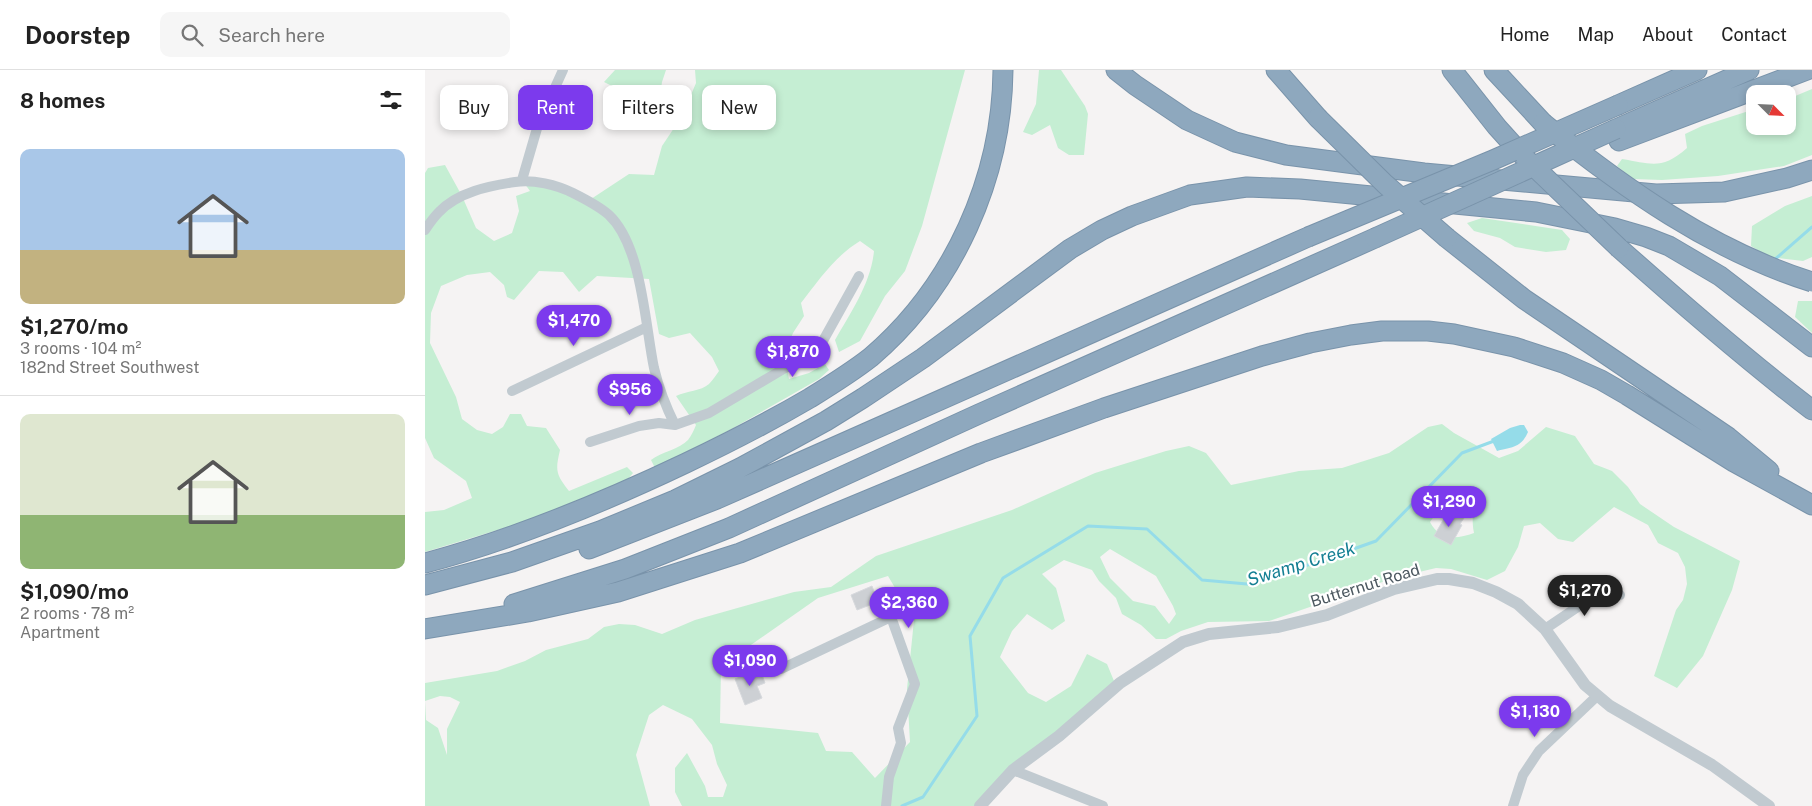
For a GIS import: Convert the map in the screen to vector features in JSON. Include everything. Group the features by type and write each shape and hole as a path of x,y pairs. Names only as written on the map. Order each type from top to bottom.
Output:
{"highway":[{"path":"425,563 469,551 531,529 647,482 747,434 838,381 871,357 914,312 930,292 946,270 970,223 983,191 992,161 999,128 1003,93 1003,70"},
{"path":"1116,70 1135,86 1187,120 1235,142 1287,155 1423,173 1656,194 1723,192 1787,178 1812,170"},
{"path":"1276,70 1318,118 1385,184 1447,238 1524,298 1729,437 1806,501"},
{"path":"1452,70 1497,128 1525,158 1619,248 1703,323 1812,410"},
{"path":"1494,70 1543,123 1622,185 1691,228 1777,270 1812,282"},
{"path":"425,593 529,569 622,537 717,499 1308,237 1493,160 1697,70"},
{"path":"425,629 485,613 625,570 729,528 1346,250 1443,213 1617,135 1749,70"},
{"path":"1617,135 1807,70"},
{"path":"425,584 512,562 600,531 675,500 740,468 826,421 863,398 923,358 1070,250 1102,230 1132,216 1190,195 1247,187 1300,189 1536,212 1615,228 1647,237 1669,246 1720,276 1812,347"},
{"path":"425,629 528,612 618,592 740,553 981,453 1063,422 1262,356 1351,334 1382,331 1428,331 1454,334 1514,347 1563,363 1601,380 1734,462 1806,501"}],"street":[{"path":"522,180 538,125 563,70"},
{"path":"425,230 439,211 462,196 491,185 522,180 561,187 588,201 609,215 624,236 635,258 655,370 663,398 675,425"},
{"path":"590,442 649,424 675,425 709,413 785,368 814,357 859,276"},
{"path":"512,391 647,327"},
{"name":"Butternut Road","path":"980,806 1013,770 1059,736 1120,683 1183,642 1209,634 1277,627 1327,615 1394,589 1449,578 1473,583 1496,592 1523,608 1545,629 1585,685 1597,696 1610,706 1712,765 1769,806"},
{"path":"1545,629 1582,604 1620,595"},
{"path":"781,670 891,617 915,684 898,728 901,742 889,777 886,801"},
{"path":"1513,806 1523,776 1539,750 1597,696"},
{"path":"1013,770 1103,806"}],"green space":[{"path":"615,70 666,70 662,85 610,85 604,82"},
{"path":"695,70 965,70 922,226 905,271 885,296 860,341 839,352 835,340 865,286 874,251 860,241 851,247 828,269 801,303 804,316 793,333 784,355 789,379 809,373 825,364 829,370 819,379 728,431 655,468 651,460 685,443 696,425 676,396 706,386 719,371 712,357 690,333 669,338 659,334 649,279 597,276 579,292 563,272 539,271 514,300 507,297 504,285 490,272 467,275 441,286 431,313 430,343 456,397 462,419 477,430 492,434 503,427 510,414 521,414 527,426 546,428 560,450 557,468 561,480 569,491 627,467 633,473 628,479 540,517 425,552 425,512 444,510 472,498 466,481 434,458 425,438 425,173 428,168 445,165 462,196 476,228 494,241 512,233 519,211 516,196 530,191 522,180 588,201 629,174 654,175 662,146 673,130 692,130 692,92 696,83"},
{"path":"1039,70 1061,70 1085,106 1088,114 1084,155 1069,155 1058,148 1050,125 1032,135 1023,132 1036,104"},
{"path":"1812,89 1812,155 1784,166 1718,176 1662,180 1633,179 1617,166 1622,159 1649,164 1671,160 1687,148 1685,134 1702,126 1746,112 1746,135 1796,135 1796,96"},
{"path":"1812,196 1812,257 1803,261 1769,257 1751,246 1752,226 1785,206"},
{"path":"1482,218 1562,230 1570,239 1566,250 1546,252 1515,247 1500,238 1474,231 1467,223"},
{"path":"1798,301 1812,301 1812,333 1795,317"},
{"path":"1442,424 1454,433 1499,458 1518,451 1546,427 1575,436 1594,464 1612,471 1628,487 1640,504 1674,527 1740,561 1732,590 1703,656 1677,688 1654,676 1676,610 1683,600 1687,584 1685,567 1678,553 1658,543 1648,525 1614,507 1573,542 1558,539 1540,523 1524,526 1518,547 1505,571 1487,580 1451,569 1436,568 1394,578 1269,621 1208,622 1181,631 1166,639 1156,639 1141,625 1122,614 1116,598 1099,581 1092,570 1064,560 1042,574 1056,588 1065,621 1052,630 1027,614 1012,631 1000,657 1028,693 1046,702 1071,686 1087,654 1107,664 1114,681 976,806 682,806 675,792 675,768 687,753 705,786 708,797 723,797 727,785 717,764 712,745 692,719 663,705 649,715 636,755 650,806 425,806 425,701 425,683 497,671 525,661 546,650 588,639 604,627 619,624 635,625 662,634 695,620 794,592 831,587 876,556 1012,510 1095,473 1166,451 1189,446 1206,453 1231,485 1299,471 1342,468 1389,453 1428,427","holes":["1462,493 1467,498 1472,507 1474,533 1449,537 1439,533 1434,528 1430,522 1437,512 1451,506","1110,549 1156,576 1176,614 1169,624 1155,606 1133,601 1110,578 1100,557","888,576 914,620 907,689 910,742 875,778 852,752 826,751 818,733 720,723 721,666 818,598","440,696 450,697 460,702 447,729 447,755 438,728 426,720 425,701"]}],"water":[{"path":"1524,425 1528,432 1522,441 1515,446 1497,451 1491,439 1510,428"}],"building":[{"path":"1449,510 1464,518 1451,545 1434,536"},
{"path":"872,586 878,602 857,610 851,595"},
{"path":"752,672 753,676 761,672 765,683 757,686 762,698 745,705 735,679"}],"waterway":[{"name":"Swamp Creek","path":"1773,261 1812,227"},
{"name":"Swamp Creek","path":"902,806 923,797 977,716 970,636 1003,578 1088,526 1147,529 1202,580 1247,584 1376,541 1462,453 1494,441"}]}
